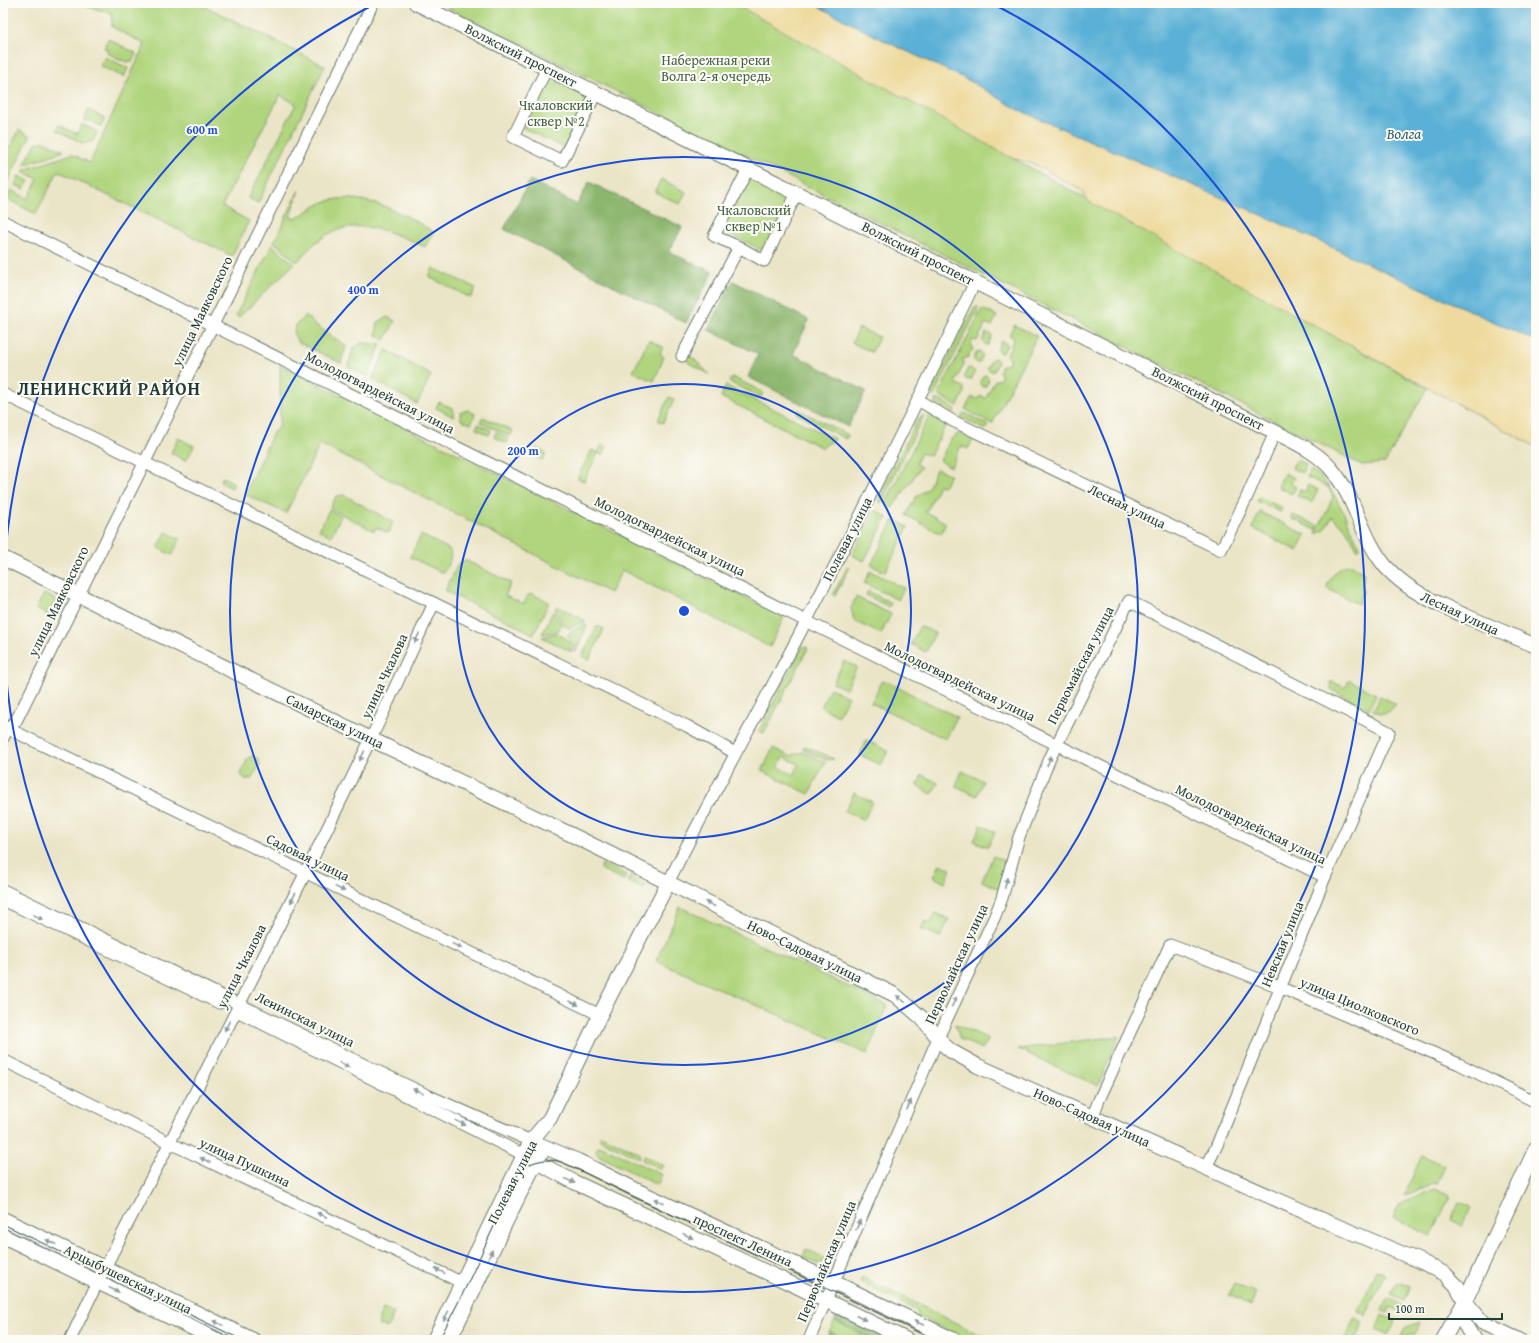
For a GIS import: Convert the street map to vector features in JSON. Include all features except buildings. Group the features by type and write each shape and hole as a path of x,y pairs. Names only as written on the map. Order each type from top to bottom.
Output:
{"main road":[{"name":"Волжский проспект","path":"416,3 1276,432 1315,454 1333,471 1342,484 1376,552"},
{"name":"Лесная улица","path":"1376,552 1386,566 1411,590 1433,602 1536,646"},
{"name":"Самарская улица","path":"3,558 668,883"},
{"path":"550,1118 600,1015 668,883"},
{"name":"Ново-Садовая улица","path":"668,883 895,995 922,1018 951,1051 978,1066 1325,1222 1381,1244 1445,1274 1456,1285 1465,1301 1483,1323 1518,1340"},
{"name":"Полевая улица","path":"449,1340 469,1286 524,1155 531,1141 550,1118"},
{"name":"Полевая улица","path":"434,1340 469,1286 544,1147 550,1118"},
{"name":"проспект Ленина","path":"531,1141 578,1161 954,1340"},
{"path":"1443,1340 1465,1301 1536,1148"},
{"name":"проспект Ленина","path":"524,1155 574,1182 796,1286 826,1302 907,1340"},
{"name":"Арцыбушевская улица","path":"3,1218 253,1340"},
{"name":"Арцыбушевская улица","path":"3,1236 217,1340"},
{"path":"1465,1301 1464,1323 1474,1340"}],"street":[{"name":"улица Маяковского","path":"3,738 6,727 16,721 373,3"},
{"path":"547,68 513,137 562,162 596,93"},
{"path":"748,169 714,236 764,261 796,193"},
{"name":"Молодогвардейская улица","path":"3,221 806,621 1325,877"},
{"path":"682,356 739,248"},
{"name":"Полевая улица","path":"668,883 735,753 806,621 918,400 975,282"},
{"path":"3,394 694,730 735,753"},
{"name":"Лесная улица","path":"918,400 953,421 1221,550 1276,432"},
{"name":"Первомайская улица","path":"809,1340 938,1038 1002,898 1019,838 1056,744 1129,601 1389,732"},
{"name":"улица Чкалова","path":"70,1340 371,739 434,603"},
{"name":"Садовая улица","path":"6,727 600,1015"},
{"name":"Невская улица","path":"1206,1168 1217,1145 1325,877 1389,732"},
{"name":"Ленинская улица","path":"3,890 237,1007 524,1155"},
{"name":"Ленинская улица","path":"3,900 426,1095 531,1141"},
{"name":"улица Циолковского","path":"1092,1118 1170,945 1281,988 1459,1064 1536,1102"},
{"name":"улица Пушкина","path":"3,1060 170,1143 469,1286"}],"green space":[{"path":"72,3 199,3 325,66 258,203 248,198 296,104 280,95 222,206 249,221 232,256 58,171 36,214 7,199 11,190 28,199 38,179 24,172 24,170 72,154 90,163 145,44 112,27 112,13"},
{"name":"Набережная реки Волга 2-я очередь","path":"438,3 733,3 1427,388 1385,463 1362,465 757,161"},
{"path":"108,39 136,53 132,62 129,60 128,63 107,53 108,50 104,48"},
{"path":"105,57 128,68 124,77 100,66"},
{"name":"Чкаловский сквер №2","path":"548,78 589,98 564,148 523,128"},
{"path":"88,110 105,118 101,126 89,120 88,122 84,120"},
{"path":"82,124 97,132 93,141 84,144 57,130 59,125 77,134"},
{"path":"19,130 30,136 3,191 3,162"},
{"path":"44,141 64,151 24,165 36,143"},
{"name":"Чкаловский сквер №1","path":"749,175 791,196 764,251 722,230"},
{"path":"19,176 29,181 24,189 15,185"},
{"path":"661,179 686,192 680,204 655,192"},
{"path":"530,180 577,205 589,182 682,227 669,252 713,272 686,323 504,229"},
{"path":"299,190 290,217 296,218 327,201 344,199 358,200 371,202 398,212 411,218 433,232 425,247 387,231 374,228 347,228 335,231 322,238 308,249 297,262 274,242"},
{"path":"272,245 294,264 239,317 236,315"},
{"path":"433,268 476,288 471,298 429,277"},
{"path":"733,281 809,320 793,354 866,391 848,427 748,377 758,354 708,330"},
{"path":"979,307 933,397 930,393 974,308"},
{"path":"982,309 997,316 992,326 986,323 977,341 973,340 971,343 973,349 968,357 963,359 964,364 955,383 964,387 964,393 958,406 938,395"},
{"path":"306,315 314,324 346,346 341,363 298,342 294,334 295,326"},
{"path":"387,317 395,321 385,340 376,335 378,322"},
{"path":"1014,325 1037,336 992,424 965,409 972,397 976,399 981,396 986,398 995,380 999,380 1001,378 1001,374 999,372 1002,365 1007,365 1010,358 1007,355 1014,338 1009,335"},
{"path":"859,328 879,337 872,352 852,343"},
{"path":"986,333 991,334 992,336 988,345 982,341"},
{"path":"649,340 663,347 660,354 664,357 654,381 633,372"},
{"path":"1001,341 1007,344 1003,353 1000,353 997,350"},
{"path":"361,343 381,344 368,376 348,367 353,349"},
{"path":"386,350 431,375 417,404 372,379"},
{"path":"980,351 983,355 979,363 977,363 973,359 977,352"},
{"path":"687,356 692,357 709,374 688,362 686,359"},
{"path":"995,358 998,362 994,371 991,371 987,368 992,359"},
{"path":"280,365 784,617 770,647 622,570 610,593 320,444 286,513 244,494 274,431 277,430 280,423"},
{"path":"968,368 971,368 975,372 971,380 966,379 964,376"},
{"path":"986,375 989,379 986,386 983,387 980,383 983,376"},
{"path":"732,377 763,392 761,397 729,382"},
{"path":"726,385 835,439 823,448 721,397"},
{"path":"669,397 674,400 663,423 658,420"},
{"path":"937,399 956,409 954,413 935,403"},
{"path":"439,402 452,408 454,417 436,408"},
{"path":"468,410 475,414 471,424 461,420 460,412"},
{"path":"799,410 848,435 846,439 797,414"},
{"path":"964,413 988,425 985,430 961,417"},
{"path":"930,414 947,422 930,456 921,453 916,464 921,467 892,508 888,505 887,500"},
{"path":"924,415 881,503 878,499 917,421"},
{"path":"483,417 513,431 510,436 480,422"},
{"path":"478,424 491,430 489,435 476,429"},
{"path":"496,432 509,438 507,443 494,437"},
{"path":"958,434 964,434 974,438 968,449 961,446 951,467 940,461 950,440"},
{"path":"178,438 194,446 186,461 171,453"},
{"path":"602,445 607,447 603,455 598,453"},
{"path":"537,448 546,453 543,460 533,455"},
{"path":"592,450 598,453 584,481 577,478"},
{"path":"1296,460 1306,464 1302,473 1292,468"},
{"path":"936,469 950,474 946,484 943,486 939,485 928,509 924,511 946,523 941,534 906,515 916,497 928,488"},
{"path":"1311,469 1319,475 1326,484 1333,494 1340,505 1360,548 1358,550 1346,529 1332,517 1325,530 1316,534 1333,497 1328,487 1307,477"},
{"path":"1284,473 1294,478 1291,484 1296,487 1292,494 1278,487"},
{"path":"223,477 234,483 232,488 220,482"},
{"path":"1308,485 1318,490 1312,503 1297,496 1300,489 1305,492"},
{"path":"344,495 393,522 388,533 376,527 374,531 330,508 336,496"},
{"path":"1259,497 1282,508 1280,512 1257,501"},
{"path":"329,510 341,516 331,536 319,530"},
{"path":"875,510 887,517 864,561 852,555"},
{"path":"1260,512 1306,535 1298,551 1252,528"},
{"path":"1293,515 1318,526 1316,530 1291,518"},
{"path":"894,520 908,527 885,572 871,565"},
{"path":"166,532 180,539 172,555 158,548"},
{"path":"421,535 449,549 451,555 443,573 410,557"},
{"path":"465,560 511,583 505,596 524,604 528,595 532,594 549,602 534,634 445,591 458,564"},
{"path":"1347,565 1352,565 1364,573 1362,588 1364,590 1358,604 1326,588 1336,571"},
{"path":"848,566 850,567 835,596 833,595"},
{"path":"870,571 904,588 898,600 864,583"},
{"path":"868,591 891,603 889,607 866,595"},
{"path":"44,594 60,602 53,617 36,609"},
{"path":"856,597 891,614 881,634 854,621 851,608"},
{"path":"557,606 586,621 569,628 563,625 555,610"},
{"path":"553,612 561,625 558,631 542,634"},
{"path":"586,624 586,628 575,653 568,635 571,631"},
{"path":"597,626 604,629 589,660 582,656"},
{"path":"920,626 935,633 926,652 911,644"},
{"path":"557,633 567,639 572,652 542,637"},
{"path":"803,646 808,648 764,733 759,731"},
{"path":"844,661 857,667 846,689 833,683"},
{"path":"883,680 957,717 946,739 871,703"},
{"path":"1349,680 1376,694 1369,709 1331,689 1331,681 1345,688"},
{"path":"830,688 848,697 838,716 821,707"},
{"path":"1380,696 1396,704 1386,713 1380,713 1373,710"},
{"path":"866,740 888,751 881,765 860,755"},
{"path":"805,746 834,759 826,760 803,749"},
{"path":"773,748 790,756 803,752 825,762 809,794 762,771","holes":["783,757 799,764 794,775 778,767"]},
{"path":"253,756 258,759 260,764 251,779 245,779 241,774 248,758"},
{"path":"962,771 983,781 977,796 956,786"},
{"path":"922,775 938,783 932,794 917,786"},
{"path":"854,793 872,802 864,820 845,811"},
{"path":"981,825 995,832 988,847 974,841"},
{"path":"993,856 1009,862 1001,890 982,881"},
{"path":"602,864 626,875 624,880 600,869"},
{"path":"940,864 951,869 945,883 934,877"},
{"path":"630,877 646,885 643,889 627,881"},
{"path":"680,907 887,1005 867,1054 656,961"},
{"path":"935,913 949,919 940,937 921,929 925,921 931,923"},
{"path":"955,1024 987,1038 988,1041 982,1049 960,1039"},
{"path":"1119,1036 1098,1086 1018,1049"},
{"path":"601,1135 641,1154 639,1158 599,1139"},
{"path":"599,1146 602,1146 662,1175 657,1185 598,1155 596,1150"},
{"path":"1422,1155 1445,1166 1437,1184 1434,1183 1404,1196"},
{"path":"644,1156 663,1165 661,1169 642,1160"},
{"path":"1434,1189 1450,1196 1431,1236 1393,1218 1399,1205"},
{"path":"1459,1202 1471,1207 1463,1226 1451,1220"},
{"path":"806,1249 825,1258 823,1262 818,1264 803,1257"},
{"path":"1376,1270 1385,1274 1366,1316 1358,1312"},
{"path":"862,1277 991,1340 968,1340 918,1316 917,1311 860,1282"},
{"path":"1398,1281 1410,1286 1404,1301 1391,1295"},
{"path":"1234,1284 1256,1293 1251,1305 1229,1295"},
{"path":"1388,1299 1402,1305 1399,1311 1391,1307 1388,1313 1383,1311"},
{"path":"383,1309 394,1313 387,1328 381,1325 380,1327 378,1323"},
{"path":"839,1311 899,1340 826,1340"},
{"path":"837,1315 890,1340 874,1340 834,1321"},
{"path":"1382,1315 1395,1321 1389,1335 1376,1330"},
{"path":"1355,1318 1363,1322 1355,1340 1345,1340"},
{"path":"1420,1323 1415,1334 1401,1339 1406,1328"},
{"path":"830,1332 847,1340 826,1340"}],"sand":[{"path":"733,3 812,3 883,40 968,80 1019,110 1264,216 1536,341 1536,447 1088,201 1083,191 1036,165 1010,157"}],"water":[{"name":"Волга","path":"812,3 1536,3 1536,341 1264,216 1019,110 968,80 883,40"}],"tram line":[{"path":"439,1340 467,1285 518,1174 522,1169 533,1163 545,1160 564,1163 934,1340"},
{"path":"3,1224 242,1340"}],"district":[{"name":"ЛЕНИНСКИЙ РАЙОН","path":"109,389"}]}
